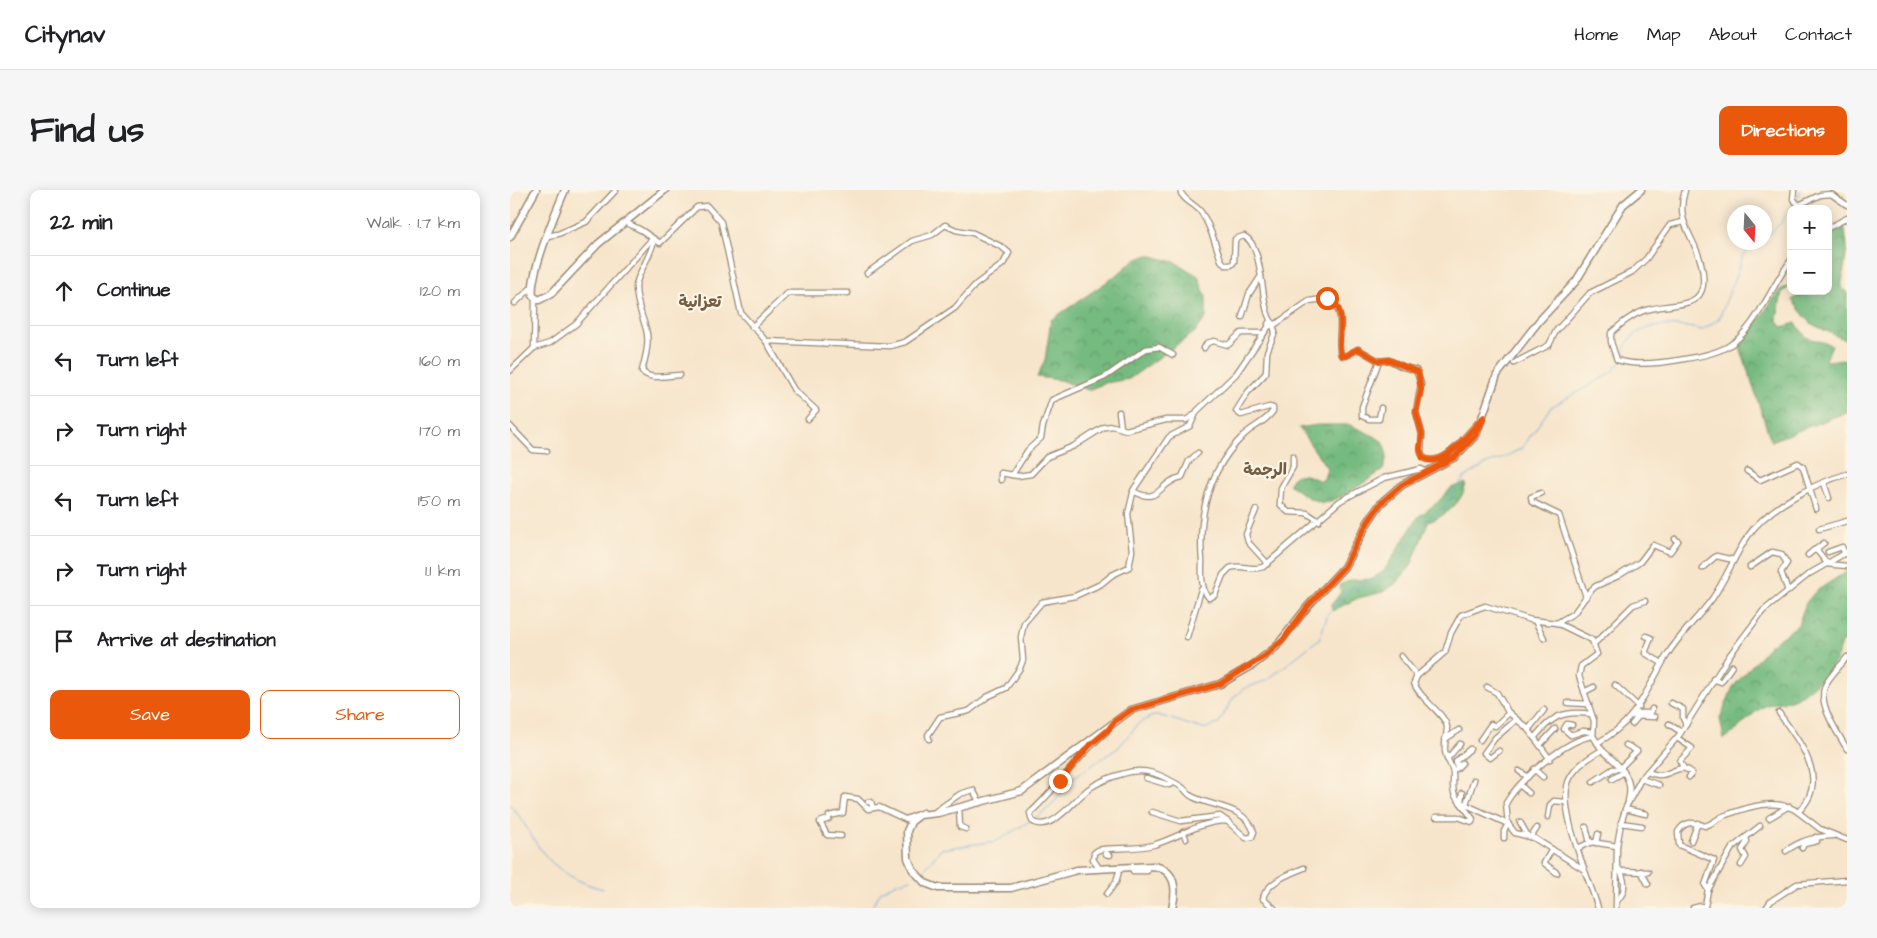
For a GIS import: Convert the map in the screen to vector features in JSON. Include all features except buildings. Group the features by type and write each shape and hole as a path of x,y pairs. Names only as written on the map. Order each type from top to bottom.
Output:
{"main road":[{"path":"510,236 536,190"},
{"path":"565,190 546,236 534,284 533,295 540,300 551,294 586,256 624,221 665,190"},
{"path":"1172,908 1176,886 1169,873 1157,866 1077,870 1012,888 938,888 919,878 909,862 907,837 909,820 920,815 1017,794 1032,786 1115,721 1142,706 1220,684 1265,656 1283,640 1308,606 1344,567 1368,522 1381,503 1402,485 1445,464 1455,457 1476,435 1484,417 1497,375 1538,321 1576,281 1623,205 1641,190"}],"street":[{"path":"546,236 558,234 586,222 616,190"},
{"path":"1180,190 1182,197 1193,204 1204,218 1223,263 1229,266 1233,263 1234,242 1240,237 1246,236 1262,275 1271,325 1275,333 1268,349 1266,373 1248,392 1236,411 1241,415 1269,407 1273,408 1274,411 1231,448 1214,476 1200,527 1204,588 1207,596 1213,597 1223,575 1230,568 1240,567 1253,570 1268,564 1319,521 1336,503 1375,482 1421,469 1427,472"},
{"path":"1685,190 1683,222 1692,238 1703,272 1700,291 1690,302 1668,308 1644,310 1620,324 1611,333 1610,342 1617,360 1625,362 1672,361 1709,354 1728,346 1746,330 1787,266"},
{"path":"1794,190 1793,199 1799,205 1820,195 1831,194 1847,205"},
{"path":"624,221 660,243 697,207 703,205 711,209 721,222 739,307 752,327 766,341 794,390 816,410 808,419"},
{"path":"1832,226 1847,218"},
{"path":"1514,363 1549,345 1556,331 1562,327 1590,293 1632,272 1646,259 1670,225 1683,222"},
{"path":"766,341 890,346 901,344 955,308 975,285 1004,264 1009,254 1002,247 973,232 956,230 945,225 932,235 912,241 868,273"},
{"path":"510,371 534,348 550,343 581,320 653,240"},
{"path":"653,240 650,256 636,282 640,313 646,327 648,341 642,372 644,375 651,376 680,375"},
{"path":"1242,317 1249,294 1262,275"},
{"path":"515,303 528,293 534,284"},
{"path":"752,327 788,293 848,293"},
{"path":"534,348 535,298"},
{"path":"929,739 928,735 940,717 969,712 987,697 1006,688 1020,668 1023,660 1021,637 1024,623 1042,602 1075,596 1101,584 1112,575 1129,567 1132,551 1128,514 1133,491 1169,437 1190,426 1194,415 1213,394 1236,374 1271,325 1309,301 1330,298 1340,316 1341,355 1345,356 1358,349 1379,361 1389,360 1418,372 1421,389 1416,412 1422,434 1421,453 1425,459 1436,459 1453,449 1484,417"},
{"path":"1204,348 1207,343 1214,341 1229,345 1241,333 1264,333"},
{"path":"1012,475 1028,450 1041,438 1052,400 1105,378 1146,349 1159,347 1173,355"},
{"path":"1379,361 1362,407 1362,416 1369,419 1379,419 1381,408"},
{"path":"1119,412 1121,428"},
{"path":"1001,480 1001,473 1012,475 1031,474 1047,457 1074,446 1099,429 1109,426 1126,430 1166,420 1183,420 1194,415"},
{"path":"510,426 533,450 547,451"},
{"path":"1133,491 1143,496 1154,495 1171,479 1182,477 1189,462 1198,453"},
{"path":"1293,456 1293,468 1281,488 1280,504 1288,512 1307,513 1319,521"},
{"path":"1747,471 1760,480 1798,463 1803,467 1816,509"},
{"path":"1632,724 1634,715 1662,663 1683,632 1712,598 1749,534 1759,523 1791,499 1847,474"},
{"path":"1824,483 1829,498"},
{"path":"1541,493 1531,497 1532,502 1559,515 1586,597"},
{"path":"1256,510 1246,534 1248,542 1268,564"},
{"path":"1819,529 1847,521"},
{"path":"1556,623 1574,613 1596,586 1618,576 1640,562 1653,545 1670,552 1678,541 1675,540"},
{"path":"1817,551 1816,548 1824,543"},
{"path":"1626,808 1642,779 1677,738 1714,680 1757,619 1788,591 1826,564 1846,553 1842,547 1828,552"},
{"path":"1808,555 1814,550 1817,551"},
{"path":"1817,551 1826,564 1847,566"},
{"path":"1750,567 1772,552 1781,554 1788,563 1781,572 1788,591"},
{"path":"1702,568 1716,556 1734,560"},
{"path":"1187,637 1201,590 1204,588"},
{"path":"1596,641 1634,605 1645,601"},
{"path":"1455,770 1447,760 1445,739 1447,727 1444,720 1418,692 1414,683 1417,676 1445,652 1453,627 1459,617 1489,605 1535,621 1556,623 1596,641"},
{"path":"1535,621 1544,638"},
{"path":"1595,632 1597,654 1584,663 1580,670 1584,692 1589,704 1593,734 1602,750 1622,769 1630,784 1629,797 1621,823 1617,846 1616,908"},
{"path":"1646,636 1651,638 1645,653 1662,663"},
{"path":"1401,656 1417,676"},
{"path":"1847,658 1829,679 1823,693 1826,709 1847,749"},
{"path":"1714,680 1721,682 1732,666"},
{"path":"1615,685 1639,706"},
{"path":"1487,687 1497,692 1509,713 1528,730 1550,759"},
{"path":"1584,692 1594,687"},
{"path":"1671,702 1683,709 1683,718 1686,725"},
{"path":"1568,703 1589,704"},
{"path":"1597,743 1614,734 1634,715 1651,713 1652,709"},
{"path":"1528,730 1544,710"},
{"path":"1534,738 1558,715 1580,712 1591,714"},
{"path":"1480,740 1491,724 1495,726 1509,713"},
{"path":"1779,713 1806,751 1813,772 1810,795 1798,812"},
{"path":"1634,715 1656,717"},
{"path":"1498,751 1490,758 1484,753 1495,738 1516,720"},
{"path":"1115,721 1086,750 1053,791 1030,813 1031,820 1039,824 1048,823 1060,817 1092,786 1132,771 1152,772 1173,783 1194,798 1232,810 1251,826 1254,834 1246,838 1220,816 1181,822 1152,812"},
{"path":"1669,724 1681,732"},
{"path":"1572,725 1564,725 1564,729 1568,734 1593,734"},
{"path":"1540,745 1555,729"},
{"path":"1445,739 1459,730"},
{"path":"1504,838 1504,831 1508,824 1506,803 1534,768 1550,759 1557,752 1593,734"},
{"path":"1677,738 1692,748 1680,761 1683,767 1692,773 1689,777"},
{"path":"1447,760 1460,744"},
{"path":"1612,778 1637,751 1626,745"},
{"path":"1436,817 1458,817 1472,822 1473,819 1462,803 1454,796 1453,789 1456,761 1470,749"},
{"path":"1598,908 1592,887 1584,870 1566,802 1570,777 1582,764 1602,750"},
{"path":"1455,770 1462,763"},
{"path":"1647,772 1660,775 1683,767"},
{"path":"1534,768 1543,777"},
{"path":"1593,782 1613,769 1622,769"},
{"path":"1519,771 1528,776"},
{"path":"1146,778 1169,785 1173,783"},
{"path":"1642,779 1659,785"},
{"path":"1462,803 1474,780"},
{"path":"1521,786 1529,793"},
{"path":"840,836 827,835 820,822 829,818 829,816 843,813 845,797 858,799 868,809 885,809 909,820 917,813 936,811 960,794 973,790 980,803"},
{"path":"1462,794 1462,803"},
{"path":"1622,794 1629,797"},
{"path":"1548,817 1550,804 1554,801 1566,802"},
{"path":"868,802 871,802 873,808"},
{"path":"1462,803 1508,824 1518,836 1530,837 1584,870"},
{"path":"1708,890 1705,885 1714,857 1681,847 1677,839 1678,832 1683,826 1691,822 1705,826 1724,815 1759,805 1790,806 1815,826 1847,840"},
{"path":"1769,818 1790,806"},
{"path":"959,808 960,827 966,829"},
{"path":"1626,808 1646,814"},
{"path":"1099,868 1093,855 1096,851 1106,849 1124,850 1152,845 1183,832 1215,822 1227,821"},
{"path":"1520,822 1530,837"},
{"path":"1621,823 1642,826"},
{"path":"1691,841 1698,823"},
{"path":"1693,908 1705,907 1708,890 1725,856 1732,848 1760,826"},
{"path":"1530,837 1537,828"},
{"path":"1586,828 1590,843"},
{"path":"1183,832 1186,839"},
{"path":"1596,842 1598,834"},
{"path":"1786,851 1799,842 1816,837 1837,836"},
{"path":"1741,865 1746,857 1742,850 1747,842 1746,837"},
{"path":"1802,848 1804,844 1817,841 1816,837"},
{"path":"1578,848 1596,842 1617,846"},
{"path":"1106,849 1106,854 1110,855"},
{"path":"1552,849 1544,863 1557,872"},
{"path":"1617,865 1625,887 1622,896 1617,902"},
{"path":"1132,867 1133,871 1147,871"},
{"path":"1107,894 1116,882 1120,868"},
{"path":"1274,908 1263,899 1265,894 1286,875 1304,868"},
{"path":"1620,871 1648,872"},
{"path":"1641,871 1648,884"},
{"path":"1766,908 1771,901 1797,884 1847,880"}],"green space":[{"path":"1844,224 1847,247 1841,288 1847,292 1847,341 1810,323 1792,300 1799,295 1832,295 1832,234"},
{"path":"1148,255 1175,262 1198,276 1206,297 1206,318 1195,332 1129,379 1105,383 1088,390 1060,380 1037,377 1045,360 1051,320 1117,275 1133,261"},
{"path":"1787,287 1782,293 1777,319 1782,327 1796,323 1806,337 1832,345 1825,361 1847,359 1847,412 1771,441 1740,347 1780,290"},
{"path":"1317,425 1350,425 1383,442 1387,456 1383,470 1334,500 1320,502 1300,492 1289,484 1295,476 1306,475 1320,481 1324,479 1327,468 1299,428"},
{"path":"1466,483 1461,496 1453,507 1441,516 1428,522 1411,566 1395,584 1383,592 1358,598 1332,611 1332,604 1341,592 1339,585 1352,580 1372,579 1384,571 1418,517 1437,503 1451,488"},
{"path":"1847,571 1847,641 1842,642 1831,668 1810,689 1793,699 1763,707 1724,739 1720,718 1733,687 1769,646 1798,625 1806,603 1815,592"}],"waterway":[{"path":"1772,231 1781,223 1801,190"},
{"path":"1620,359 1631,338 1646,329 1675,326 1702,330 1719,319 1744,254 1749,250"},
{"path":"1034,819 1051,806 1074,777 1118,748 1139,723 1150,717 1158,715 1203,729 1218,724 1234,697 1243,689 1267,680 1319,639 1329,612 1348,590 1382,579 1396,569 1424,520 1440,512 1464,478 1486,464 1501,459 1522,448 1551,407 1603,378 1614,370 1619,363"},
{"path":"510,805 546,857 568,875 603,889"},
{"path":"923,871 941,849 997,841 1030,821"},
{"path":"871,908 881,891 911,879"}],"district":[{"name":"تعزانية","path":"700,302"},
{"name":"الرجمة","path":"1265,470"}],"route":[{"path":"1060,781 1089,746 1111,728 1115,721 1131,710 1220,684 1229,680 1276,647 1308,606 1344,567 1374,511 1381,503 1409,480 1445,464 1455,457 1479,431 1484,417 1460,444 1444,455 1431,460 1423,458 1420,449 1422,434 1416,412 1421,389 1418,372 1389,360 1379,361 1364,350 1355,349 1345,356 1341,355 1342,331 1340,316 1334,302 1327,298"}]}
